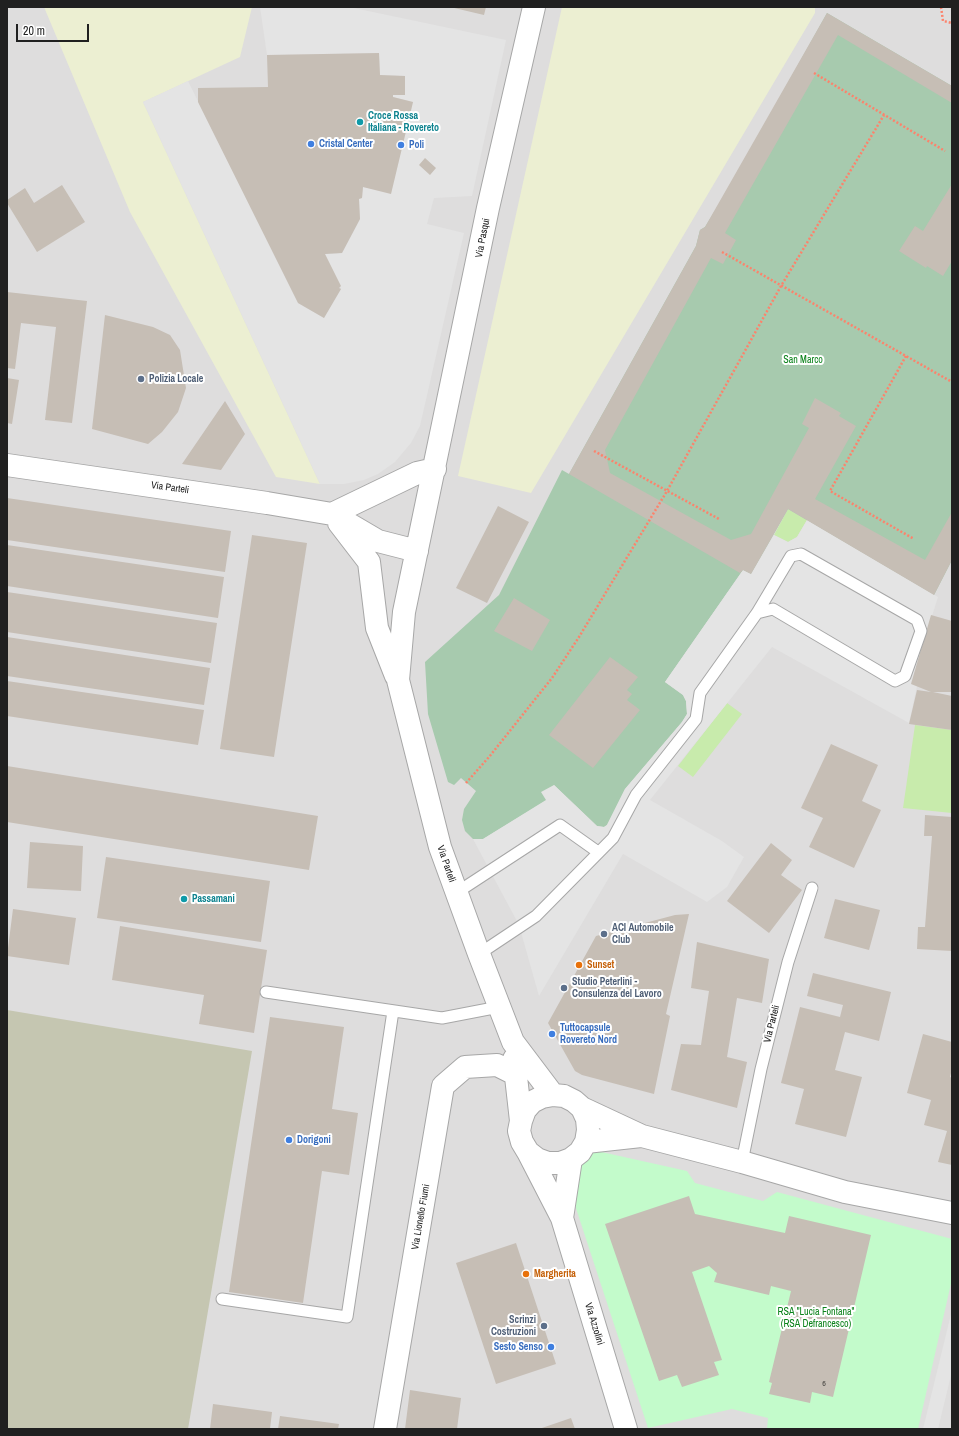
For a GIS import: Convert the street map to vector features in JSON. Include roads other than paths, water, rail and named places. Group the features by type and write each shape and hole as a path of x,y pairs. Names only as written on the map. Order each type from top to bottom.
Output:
{"street":[{"name":"Via Pasqui","path":"435,469 488,208 534,7"},
{"name":"Via Parteli","path":"7,465 332,514 378,541 417,551"},
{"path":"332,514 417,473 435,469"},
{"name":"Via Parteli","path":"398,680 404,612 435,469"},
{"name":"Via Parteli","path":"332,514 369,562 377,628 398,680 440,847 499,1007 513,1042 553,1094"},
{"name":"Via Parteli","path":"513,1042 521,1120 519,1132 522,1142 528,1152"},
{"name":"Via Lionello Fiumi","path":"385,1429 443,1086 465,1067 497,1065 516,1074"},
{"path":"521,1120 525,1110 532,1102 553,1094 564,1096 574,1101 582,1108 642,1136 742,1162 845,1192 952,1213"},
{"path":"528,1152 537,1159 548,1163 560,1163 571,1159 580,1152 586,1142 588,1130 587,1119 582,1108"},
{"path":"586,1142 642,1136"},
{"name":"Via Azzolini","path":"528,1152 562,1218 626,1429"},
{"name":"Via Azzolini","path":"562,1218 571,1159"}],"lane":[{"path":"479,954 536,916 612,838 636,795 696,719 700,693 757,613 790,556 801,554 917,620 921,632 906,676 895,682 774,609 757,613"},
{"path":"456,893 560,825 598,852"},
{"name":"Via Parteli","path":"742,1162 761,1069 788,962 812,888"},
{"path":"266,992 442,1018 499,1007"},
{"path":"222,1299 347,1317 393,1011"}],"place":[{"name":"Croce Rossa Italiana - Rovereto","path":"360,122"},
{"name":"Cristal Center","path":"311,144"},
{"name":"Poli","path":"401,145"},
{"name":"Polizia Locale","path":"141,379"},
{"name":"Passamani","path":"184,899"},
{"name":"ACI Automobile Club","path":"604,934"},
{"name":"Sunset","path":"579,965"},
{"name":"Studio Peterlini - Consulenza del Lavoro","path":"564,988"},
{"name":"Tuttocapsule Rovereto Nord","path":"552,1034"},
{"name":"Dorigoni","path":"289,1140"},
{"name":"Margherita","path":"526,1274"},
{"name":"Scrinzi Costruzioni","path":"544,1326"},
{"name":"Sesto Senso","path":"551,1347"}],"park label":[{"name":"San Marco","path":"803,360"},
{"name":"RSA \"Lucia Fontana\" (RSA Defrancesco)","path":"816,1318"}]}
